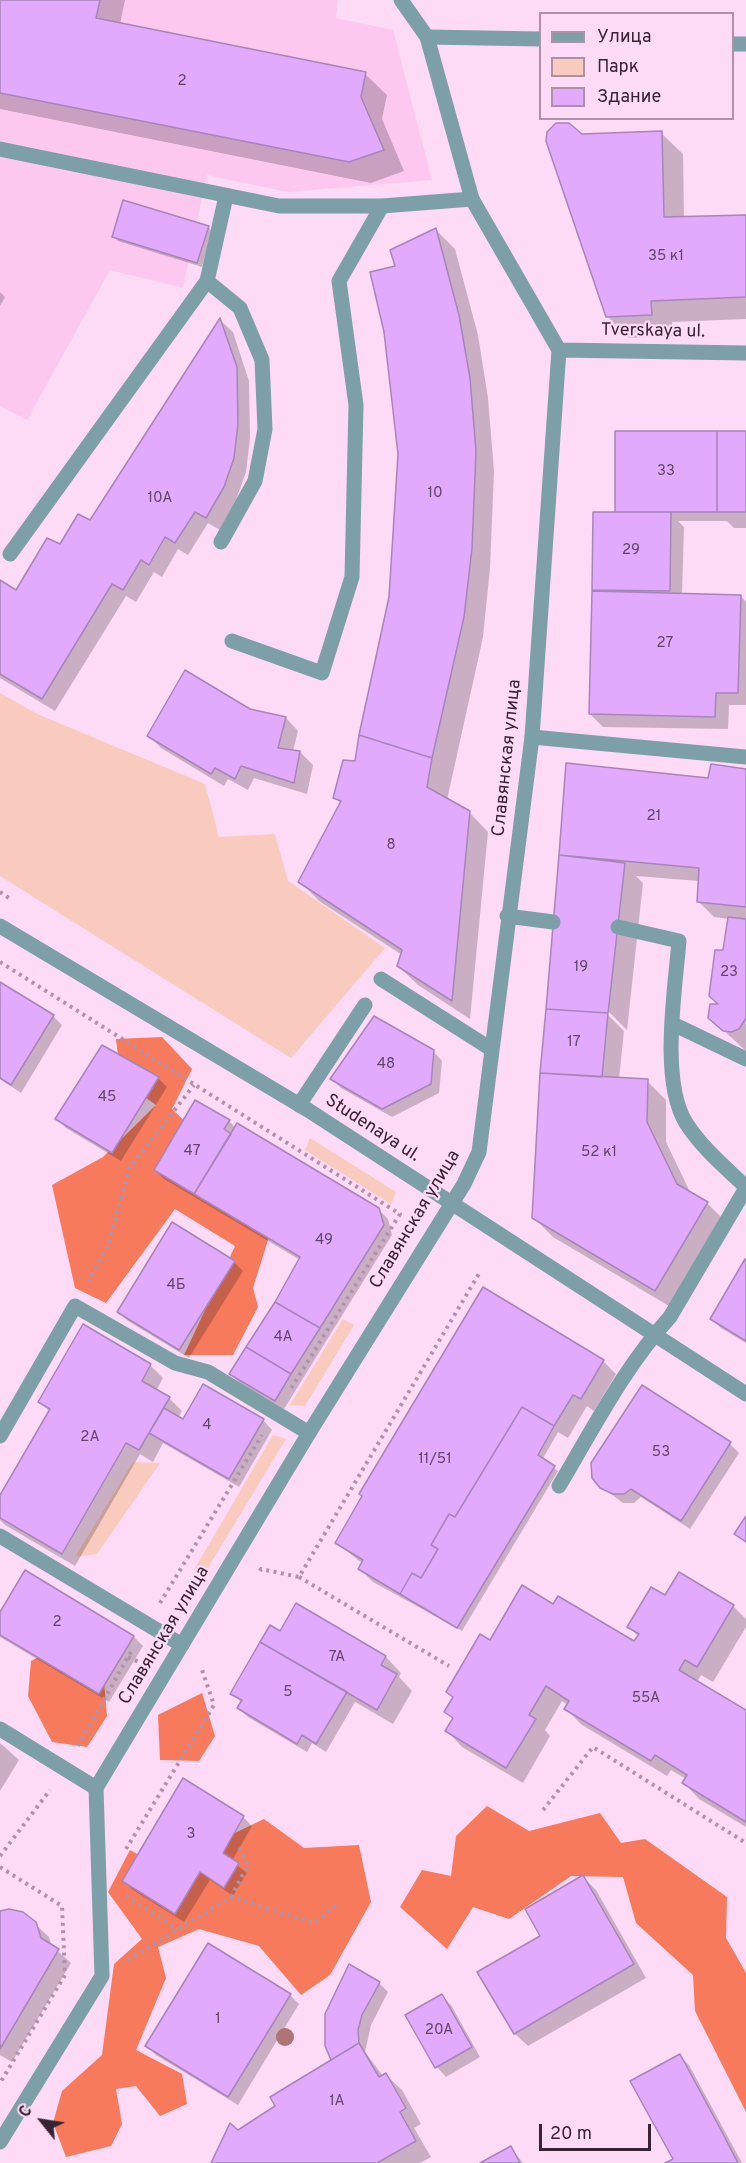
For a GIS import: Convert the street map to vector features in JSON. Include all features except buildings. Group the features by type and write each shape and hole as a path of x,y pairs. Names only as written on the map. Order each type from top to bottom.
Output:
{"street":[{"path":"401,0 427,37 472,199 559,350"},
{"path":"427,37 539,39"},
{"path":"0,149 279,206 382,206 472,199"},
{"path":"10,554 207,281 226,196"},
{"path":"232,641 322,673 352,577 356,405 339,281 382,206"},
{"path":"207,281 240,309 262,360 265,429 255,481 221,542"},
{"name":"Tverskaya ul.","path":"559,350 746,353"},
{"name":"Славянская улица","path":"96,1788 309,1433 464,1184 479,1152 507,916 532,737 559,350"},
{"path":"532,737 746,758"},
{"path":"507,916 553,922"},
{"name":"Studenaya ul.","path":"0,926 299,1105 746,1394"},
{"path":"559,1486 653,1335 670,1317 746,1187 713,1156 685,1122 672,1081 673,1024 679,941 618,927"},
{"path":"381,979 491,1049"},
{"path":"299,1105 365,1005"},
{"path":"673,1024 746,1059"},
{"path":"0,1436 75,1306 175,1363 208,1372 309,1433"},
{"path":"0,1536 182,1644"},
{"path":"0,1729 96,1788 102,1976 0,2142"}],"path":[{"path":"0,962 400,1214 148,1624 66,1769 0,1856"},
{"path":"75,1306 108,1245 129,1169 194,1085"},
{"path":"299,1576 480,1272"},
{"path":"255,1579 261,1569 299,1576 449,1666"},
{"path":"124,1853 214,1705 200,1668 206,1658"},
{"path":"543,1810 593,1747 746,1844"},
{"path":"102,1976 231,1897 248,1865 238,1845"},
{"path":"0,1867 62,1906 65,1976 0,2083"},
{"path":"101,1892 106,1883 178,1929"},
{"path":"231,1897 314,1923 338,1903"}],"shaded area":[{"path":"0,0 338,0 336,18 393,30 432,180 288,192 207,175 183,288 110,270 27,420 0,406"},
{"path":"162,1037 192,1069 172,1109 203,1139 272,1227 253,1288 258,1307 233,1355 184,1355 235,1246 175,1209 106,1303 75,1288 52,1185 103,1157 156,1105 121,1080 116,1039"},
{"path":"73,1639 102,1658 107,1716 87,1747 52,1742 28,1696 31,1661"},
{"path":"202,1693 215,1736 199,1761 160,1760 158,1715"},
{"path":"487,1806 529,1831 600,1813 621,1843 645,1839 727,1897 726,1938 746,1973 746,2112 695,2011 693,1975 636,1923 623,1877 571,1876 509,1919 473,1907 447,1949 400,1907 422,1870 451,1876 456,1836"},
{"path":"264,1819 304,1848 359,1845 371,1902 330,1975 301,1995 259,1946 199,1929 158,1947 166,1978 136,2050 182,2074 187,2104 160,2116 136,2086 116,2089 122,2124 111,2146 66,2157 53,2123 62,2091 102,2055 114,1964 142,1939 108,1892 130,1850 162,1868"}],"green space":[{"path":"0,693 37,714 205,784 219,837 275,834 288,881 385,948 291,1058 0,876"},
{"path":"310,1138 396,1192 391,1204 305,1150"},
{"path":"343,1319 354,1325 305,1406 290,1405"},
{"path":"273,1435 286,1439 201,1579 194,1570"},
{"path":"133,1462 160,1463 97,1554 75,1557"}]}
